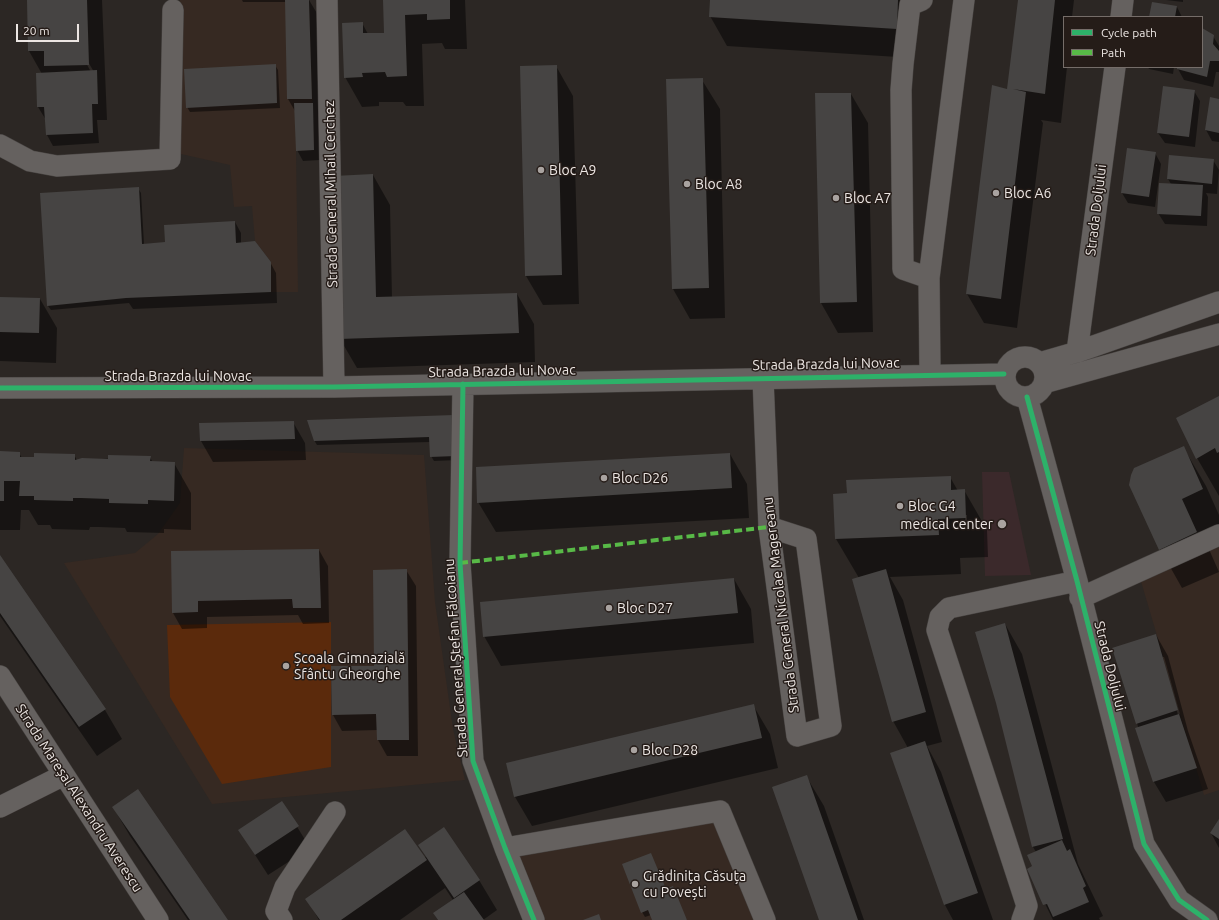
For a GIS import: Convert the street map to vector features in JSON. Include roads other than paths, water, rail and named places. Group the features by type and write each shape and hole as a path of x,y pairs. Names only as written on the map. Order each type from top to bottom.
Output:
{"street":[{"name":"Strada General Mihail Cerchez","path":"327,0 334,387"},
{"path":"922,0 910,5 901,90 903,269 929,278"},
{"path":"930,374 929,278 964,0"},
{"path":"1121,16 1123,0"},
{"path":"0,145 30,161 57,166 170,159 173,10"},
{"name":"Strada Doljului","path":"1077,352 1115,68"},
{"path":"1039,362 1077,352 1219,302"},
{"path":"1044,384 1045,376 1039,362 1030,357 1016,358 1010,362 1004,374 1007,388 1016,395 1027,397 1037,392 1044,384 1218,329"},
{"name":"Strada Brazda lui Novac","path":"0,388 334,387 930,374 1004,374"},
{"name":"Strada General Nicolae Magereanu","path":"762,378 769,527 797,736 831,726 806,539 769,527"},
{"name":"Strada General Ștefan Fălcoianu","path":"463,384 460,563 473,761 505,848 534,920"},
{"name":"Strada Doljului","path":"1027,397 1144,844 1179,900 1207,920"},
{"path":"1022,920 1027,906 937,630 940,617 949,608 1078,589 1219,535"},
{"name":"Strada Mareșal Alexandru Averescu","path":"0,676 158,920"},
{"path":"0,807 64,775"},
{"path":"505,848 720,811 765,920"},
{"path":"282,920 276,911 285,887 335,812"}],"place":[{"name":"Bloc A9","path":"541,170"},
{"name":"Bloc A8","path":"687,184"},
{"name":"Bloc A6","path":"996,193"},
{"name":"Bloc A7","path":"836,198"},
{"name":"Bloc D26","path":"604,478"},
{"name":"Bloc G4","path":"900,506"},
{"name":"medical center","path":"1002,524"},
{"name":"Bloc D27","path":"609,608"},
{"name":"Școala Gimnazială Sfântu Gheorghe","path":"286,666"},
{"name":"Bloc D28","path":"634,750"},
{"name":"Grădinița Căsuța cu Povești","path":"635,884"}]}
